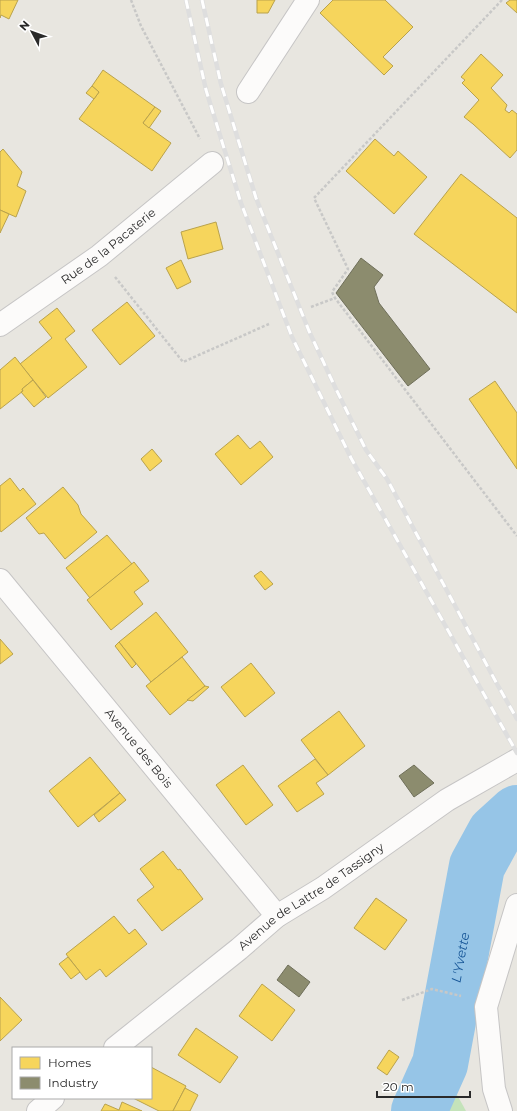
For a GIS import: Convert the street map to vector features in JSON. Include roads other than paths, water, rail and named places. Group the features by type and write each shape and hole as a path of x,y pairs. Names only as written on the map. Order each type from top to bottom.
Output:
{"street":[{"path":"248,92 308,0"},
{"name":"Rue de la Pacaterie","path":"0,325 99,256 212,163"},
{"name":"Avenue des Bois","path":"0,580 277,916"},
{"name":"Avenue de Lattre de Tassigny","path":"117,1047 239,949 277,916 323,888 447,800 517,760"},
{"path":"501,1111 494,1089 486,1006 517,905"},
{"path":"38,1111 52,1099"}],"water":[{"path":"517,790 517,844 505,855 484,889 477,961 447,960 456,881 466,849 480,818 507,795"}],"waterway":[{"name":"L'Yvette","path":"419,1111 440,1064 477,866 495,833 517,813"}],"railway":[{"path":"186,0 206,90 241,203 292,337 351,458 517,753"},
{"path":"202,0 221,84 256,198 309,331 366,450 387,479 517,719"}]}
